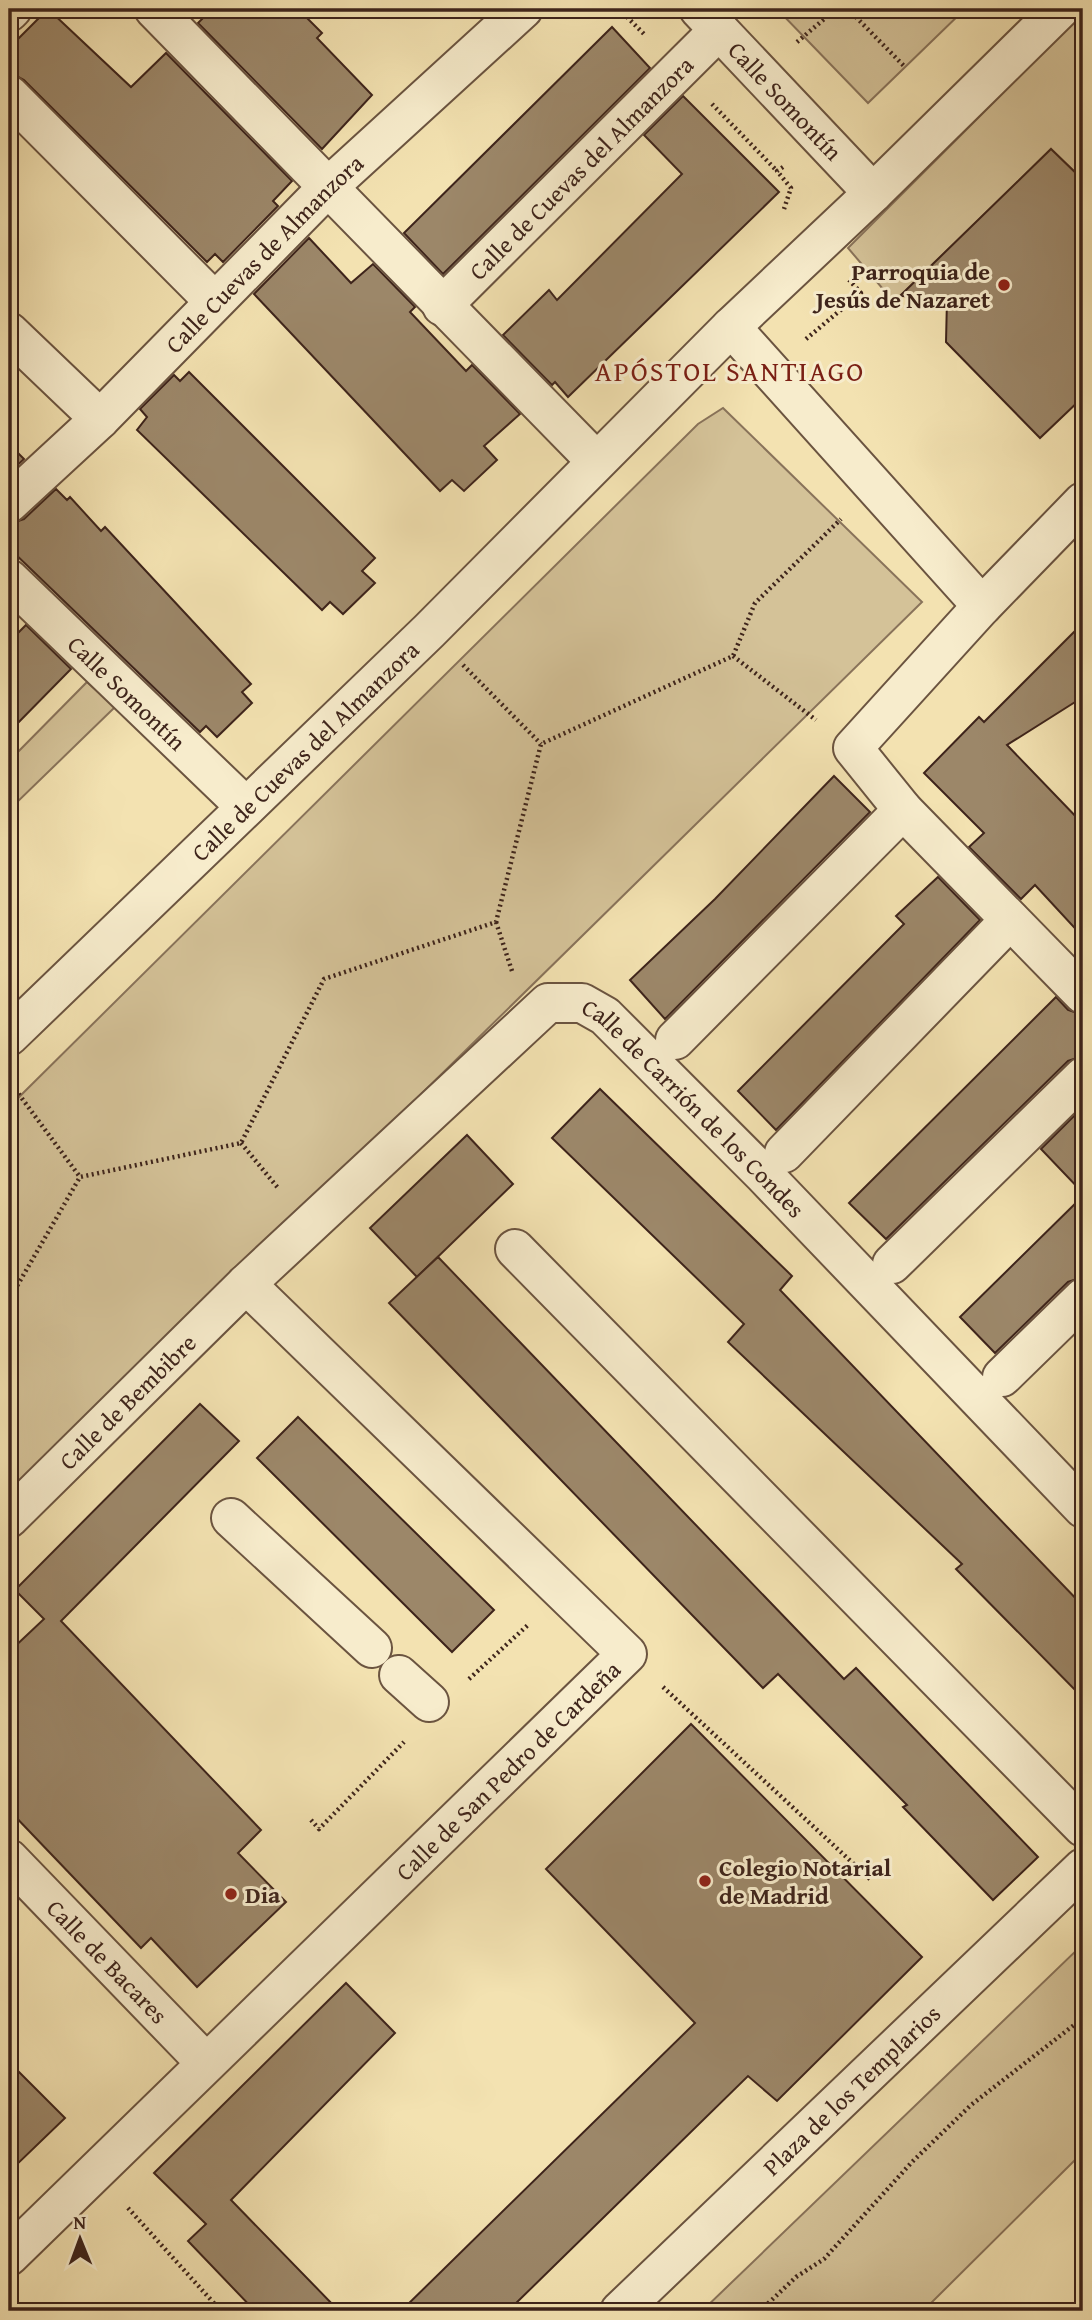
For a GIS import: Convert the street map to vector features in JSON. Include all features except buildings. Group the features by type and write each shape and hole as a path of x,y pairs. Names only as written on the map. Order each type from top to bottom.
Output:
{"street":[{"path":"154,9 596,461"},
{"name":"Calle Cuevas de Almanzora","path":"9,503 100,419 327,188 523,9"},
{"name":"Calle de Cuevas del Almanzora","path":"9,1036 429,631 731,327 873,193 1060,9"},
{"name":"Calle de Cuevas del Almanzora","path":"442,306 709,19"},
{"name":"Calle Somontín","path":"709,19 873,193"},
{"path":"9,95 214,302"},
{"path":"731,327 982,606"},
{"path":"9,332 100,419"},
{"path":"1083,502 982,606 853,748 903,810 1083,994"},
{"name":"Calle Somontín","path":"9,579 246,807"},
{"name":"Calle de Carrión de los Condes","path":"675,1040 903,810"},
{"name":"Calle de Carrión de los Condes","path":"784,1153 1010,920"},
{"name":"Calle de Carrión de los Condes","path":"246,1284 548,1003 582,1003 605,1016 763,1174 1083,1508"},
{"path":"892,1264 1083,1077"},
{"path":"514,1249 1083,1827"},
{"name":"Calle de Bembibre","path":"9,1518 246,1284"},
{"name":"Calle de San Pedro de Cardeña","path":"9,2256 627,1654 246,1284"},
{"path":"1002,1377 1083,1298"},
{"path":"231,1518 372,1648"},
{"path":"399,1675 433,1705"},
{"name":"Calle de Bacares","path":"9,1859 206,2063"},
{"name":"Plaza de los Templarios","path":"620,2311 1083,1868"}],"path":[{"path":"804,37 836,9"},
{"path":"848,9 905,67"},
{"path":"541,744 733,656 755,603 873,487"},
{"path":"429,631 541,744"},
{"path":"733,656 853,748"},
{"path":"515,981 496,922 541,744"},
{"path":"241,1143 324,979 496,922"},
{"path":"9,1080 80,1177"},
{"path":"9,1300 80,1177 241,1143"},
{"path":"241,1143 309,1226"},
{"path":"311,1821 319,1829 433,1705 564,1592"},
{"path":"627,1654 870,1879"},
{"path":"760,2311 796,2277 824,2259 912,2162 971,2105 1083,2018"},
{"path":"95,2172 221,2311"}],"shaded area":[{"path":"777,9 965,9 868,103"},
{"path":"1083,13 1083,193 1071,180 1078,175 1051,149 894,302 848,248"},
{"path":"723,408 922,602 9,1499 9,1107 698,424"},
{"path":"87,682 115,707 9,810 9,761"},
{"path":"1083,1944 1083,2152 923,2311 702,2311"}],"place":[{"name":"Parroquia de Jesús de Nazaret","path":"1004,285"},
{"name":"Colegio Notarial de Madrid","path":"705,1881"},
{"name":"Dia","path":"231,1894"}],"district":[{"name":"APÓSTOL SANTIAGO","path":"730,370"}]}
